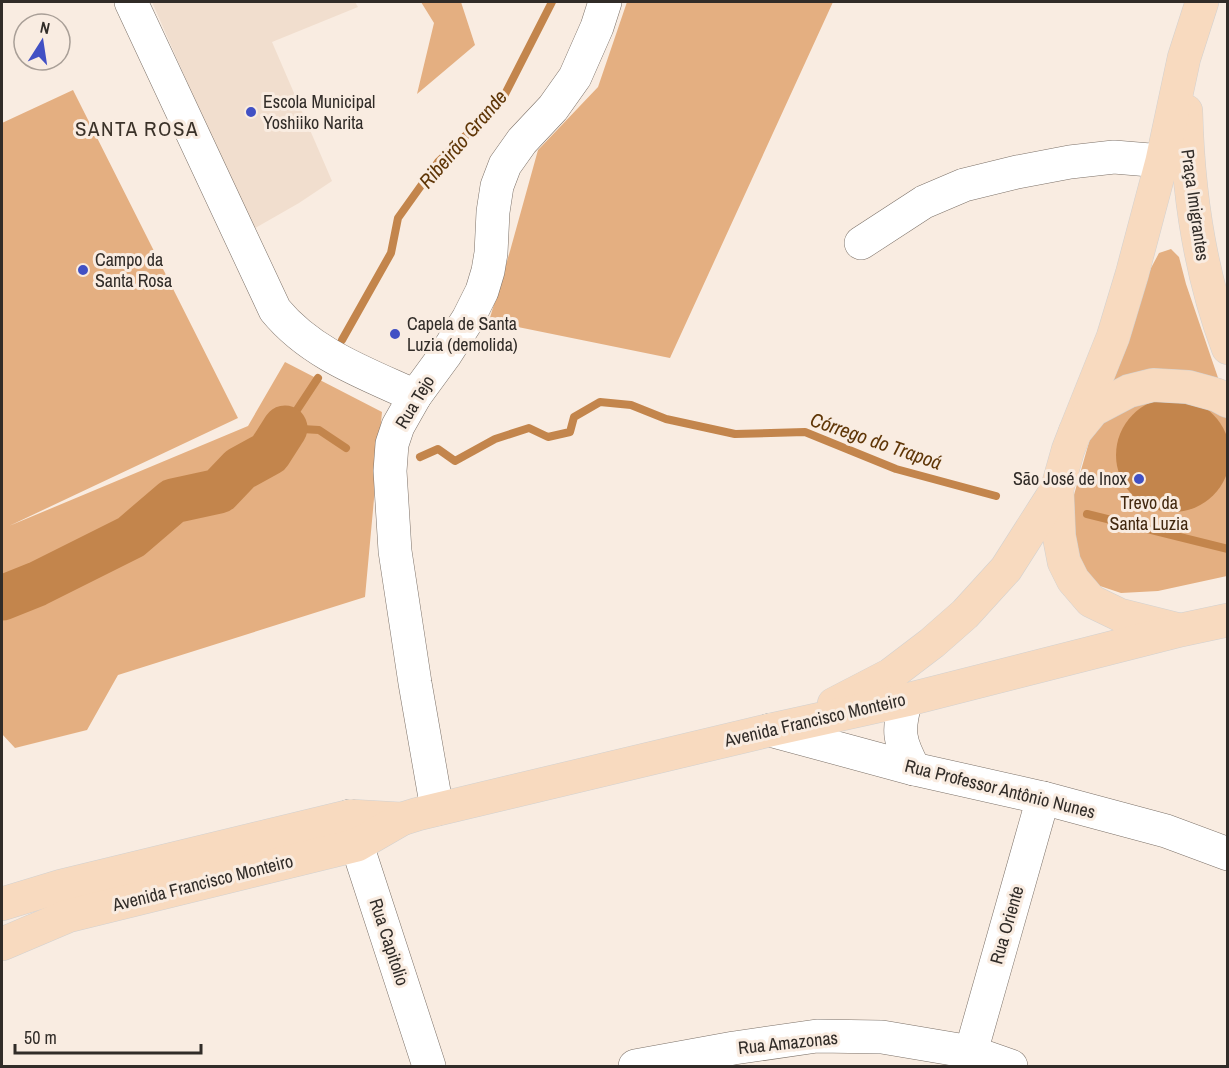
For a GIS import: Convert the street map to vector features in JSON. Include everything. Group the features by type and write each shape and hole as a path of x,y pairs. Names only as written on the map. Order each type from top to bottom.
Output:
{"main road":[{"path":"781,728 890,675 932,643 965,614 1006,568 1057,489 1068,450 1113,338 1162,161 1184,58 1202,2"},
{"name":"Praça Imigrantes","path":"1184,58 1187,156 1194,217 1205,276 1227,348"},
{"path":"1075,432 1093,410 1129,391 1153,385 1188,387 1217,395 1227,401"},
{"path":"1057,489 1059,536 1064,562 1072,580 1091,600 1120,615 1181,630"},
{"name":"Avenida Francisco Monteiro","path":"2,904 61,886 402,819 906,700 1227,620"},
{"name":"Avenida Francisco Monteiro","path":"2,944 68,916 354,830"}],"street":[{"path":"131,2 275,310 287,324 323,352 415,396"},
{"name":"Rua Tejo","path":"437,809 395,551 390,471 392,444 398,426 415,396 468,319 482,291 491,253 497,186 505,165 575,77 597,27 605,2"},
{"path":"861,243 924,202 964,185 1070,162 1114,157 1162,161"},
{"path":"906,700 900,718 900,736 914,769"},
{"name":"Rua Professor Antônio Nunes","path":"781,728 914,769 1042,798 1166,831 1227,854"},
{"name":"Rua Oriente","path":"972,1052 1042,798"},
{"name":"Rua Capitolio","path":"354,830 429,1066"},
{"name":"Rua Amazonas","path":"635,1066 817,1036 882,1037 972,1052 1011,1066"}],"shaded area":[{"name":"Escola Municipal Yoshiiko Narita","path":"152,2 355,2 358,7 272,42 332,181 252,230"},
{"path":"1173,398 1195,402 1213,415 1226,433 1230,455 1226,477 1213,495 1195,508 1173,512 1151,508 1133,495 1120,477 1116,455 1120,433 1133,415 1151,402"}],"green space":[{"path":"421,2 461,2 475,45 417,94 434,23"},
{"path":"627,2 833,2 670,358 489,321 538,150 598,87"},
{"path":"73,90 238,418 9,526 248,426 285,362 382,412 365,597 118,675 87,730 15,748 2,734 2,123"},
{"name":"Trevo da Santa Luzia","path":"1171,249 1179,257 1227,404 1227,576 1158,591 1121,593 1094,584 1077,567 1066,523 1101,400 1151,268 1159,253"}],"waterway":[{"name":"Ribeirão Grande","path":"342,340 391,253 398,218 438,162 501,102 552,2"},
{"path":"285,428 318,378"},
{"name":"Córrego do Trapoá","path":"420,457 438,449 455,461 495,439 529,428 548,437 570,432 574,417 600,402 631,405 666,419 735,434 805,432 896,469 996,496"},
{"name":"Córrego do Trapoá","path":"285,428 319,430 346,448"},
{"name":"Ribeirão Grande","path":"2,598 37,584 131,537 173,501 219,491 240,469 269,453 285,428"},
{"name":"Ribeirão Grande","path":"1087,514 1228,549"},
{"name":"Ribeirão Grande","path":"2,584 37,584"}],"place":[{"name":"Escola Municipal Yoshiiko Narita","path":"251,112"},
{"name":"Campo da Santa Rosa","path":"83,270"},
{"name":"Capela de Santa Luzia (demolida)","path":"395,334"},
{"name":"São José de Inox","path":"1139,479"}],"district":[{"name":"SANTA ROSA","path":"137,129"}]}
